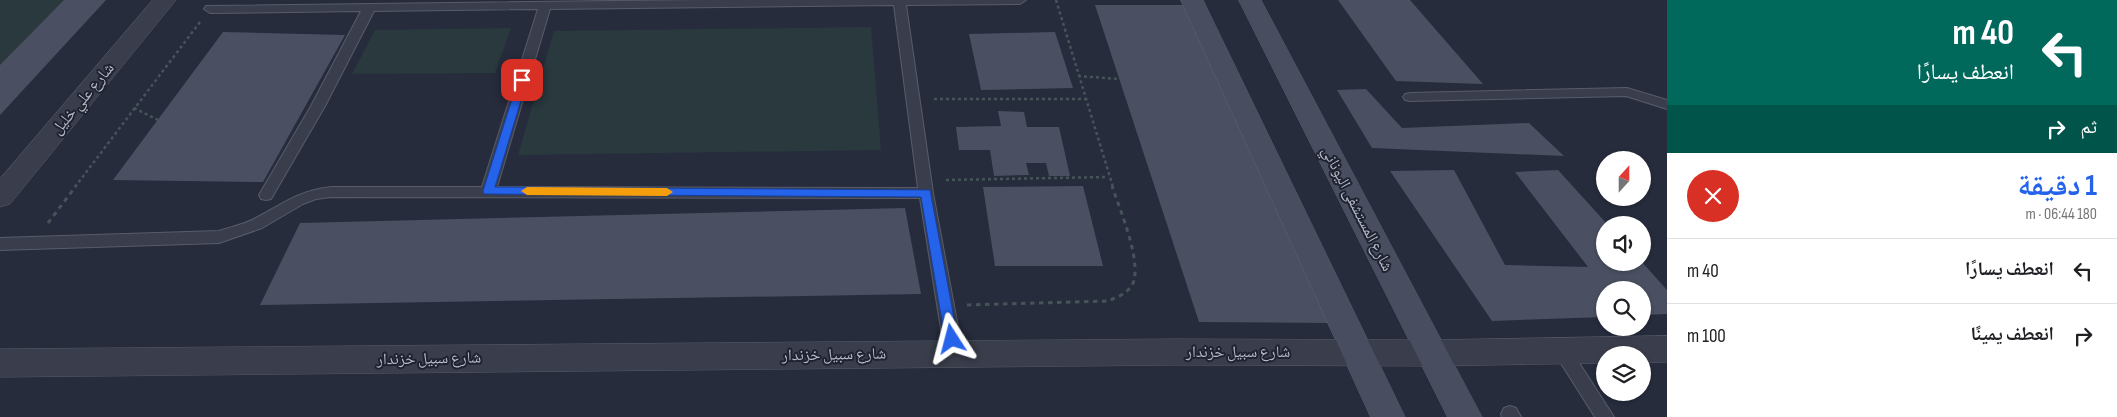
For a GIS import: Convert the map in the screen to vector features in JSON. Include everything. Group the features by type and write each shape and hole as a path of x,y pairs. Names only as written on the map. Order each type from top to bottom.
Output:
{"street":[{"name":"شارع علي خليل","path":"0,197 166,0"},
{"path":"1192,0 1388,417"},
{"name":"شارع المستشفى اليوناني","path":"1250,0 1465,417"},
{"name":"شارع سبيل خزندار","path":"0,364 954,354 1432,353 1667,348"}],"lane":[{"path":"210,9 1020,0"},
{"path":"900,2 925,187 954,354"},
{"path":"488,191 545,6"},
{"path":"266,195 318,106 369,8"},
{"path":"1410,97 1627,92 1667,105"},
{"path":"0,244 219,237 257,224 298,200 314,194 331,192 925,187"},
{"path":"1561,349 1605,417"}],"path":[{"path":"946,305 1108,302 1122,296 1132,286 1136,274 1135,261 1108,177 1056,0"},
{"path":"32,243 210,9"},
{"path":"1078,76 1119,79"},
{"path":"913,99 1085,99"},
{"path":"134,108 158,120"},
{"path":"925,187 1108,177"}],"shaded area":[{"path":"0,0 106,0 0,115"},
{"path":"871,27 881,150 518,155 554,31"},
{"path":"511,28 495,73 352,74 375,30"}],"building":[{"path":"64,0 106,0 0,115 0,65"},
{"path":"1338,0 1410,0 1483,84 1396,81"},
{"path":"1095,5 1189,5 1330,323 1199,322"},
{"path":"223,32 345,35 263,182 113,180"},
{"path":"1055,32 1073,88 981,90 969,34"},
{"path":"1366,89 1402,128 1529,123 1564,156 1372,148 1337,90"},
{"path":"998,111 1024,112 1027,127 1059,127 1070,176 1049,176 1046,163 1026,163 1029,175 994,176 990,150 959,150 956,127 1001,126"},
{"path":"1454,170 1505,265 1588,267 1515,172 1558,170 1600,216 1596,216 1596,271 1650,271 1667,290 1667,314 1651,315 1651,281 1596,281 1596,317 1492,321 1390,171"},
{"path":"1083,186 1103,266 995,266 983,187"},
{"path":"905,208 921,294 260,305 300,223"}],"slow traffic":[{"path":"527,191 667,192"}],"route":[{"path":"522,80 488,191 926,193 952,339"}]}
